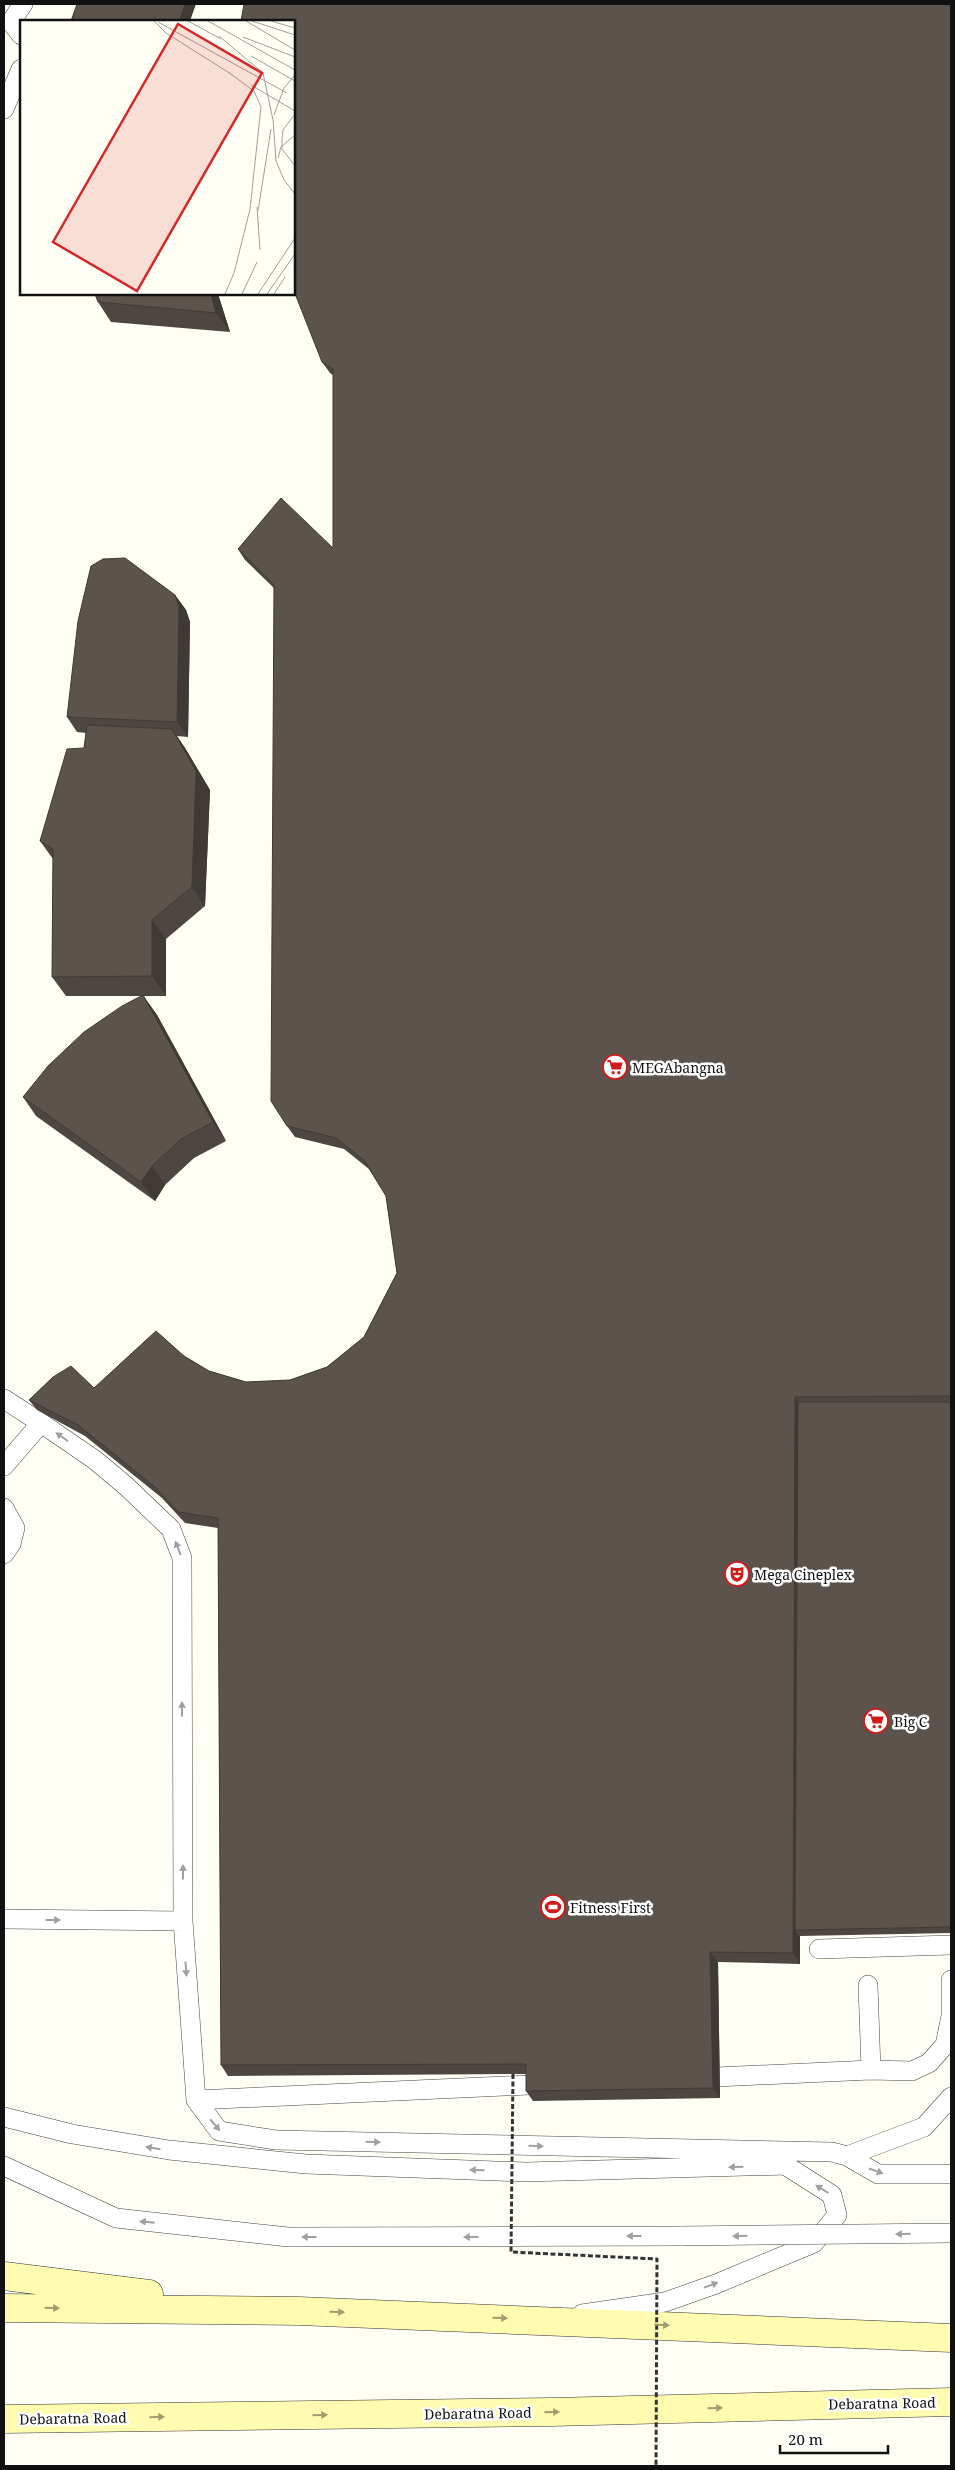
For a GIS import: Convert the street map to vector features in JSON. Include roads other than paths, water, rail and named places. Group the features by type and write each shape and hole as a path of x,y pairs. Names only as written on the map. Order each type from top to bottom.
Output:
{"main road":[{"path":"4,2276 299,2311"},
{"path":"4,2308 299,2311 951,2338"},
{"name":"Debaratna Road","path":"4,2419 552,2412 951,2402"}],"lane":[{"path":"16,28 23,4"},
{"path":"4,109 20,71"},
{"path":"4,1399 95,1460 126,1486 171,1529 182,1558 183,1921 196,2100 218,2131 276,2140 832,2152 847,2156 878,2174 951,2174"},
{"path":"4,1466 41,1423"},
{"path":"4,1508 15,1528 11,1544 4,1554"},
{"path":"4,1919 183,1921"},
{"path":"819,1949 951,1945"},
{"path":"672,2079 871,2070 912,2071 929,2063 945,2045 951,2016 951,1980"},
{"path":"868,1985 871,2070"},
{"path":"196,2100 563,2084"},
{"path":"924,2127 951,2097"},
{"path":"4,2117 72,2134 169,2150 306,2164 526,2172 784,2166 832,2195 837,2215 814,2243 716,2284 665,2302 544,2320"},
{"path":"847,2156 924,2127 951,2119"},
{"path":"4,2166 116,2218 288,2237 951,2233"}],"place":[{"name":"MEGAbangna","path":"615,1067"},
{"name":"Mega Cineplex","path":"737,1574"},
{"name":"Big C","path":"876,1721"},
{"name":"Fitness First","path":"553,1907"}]}
